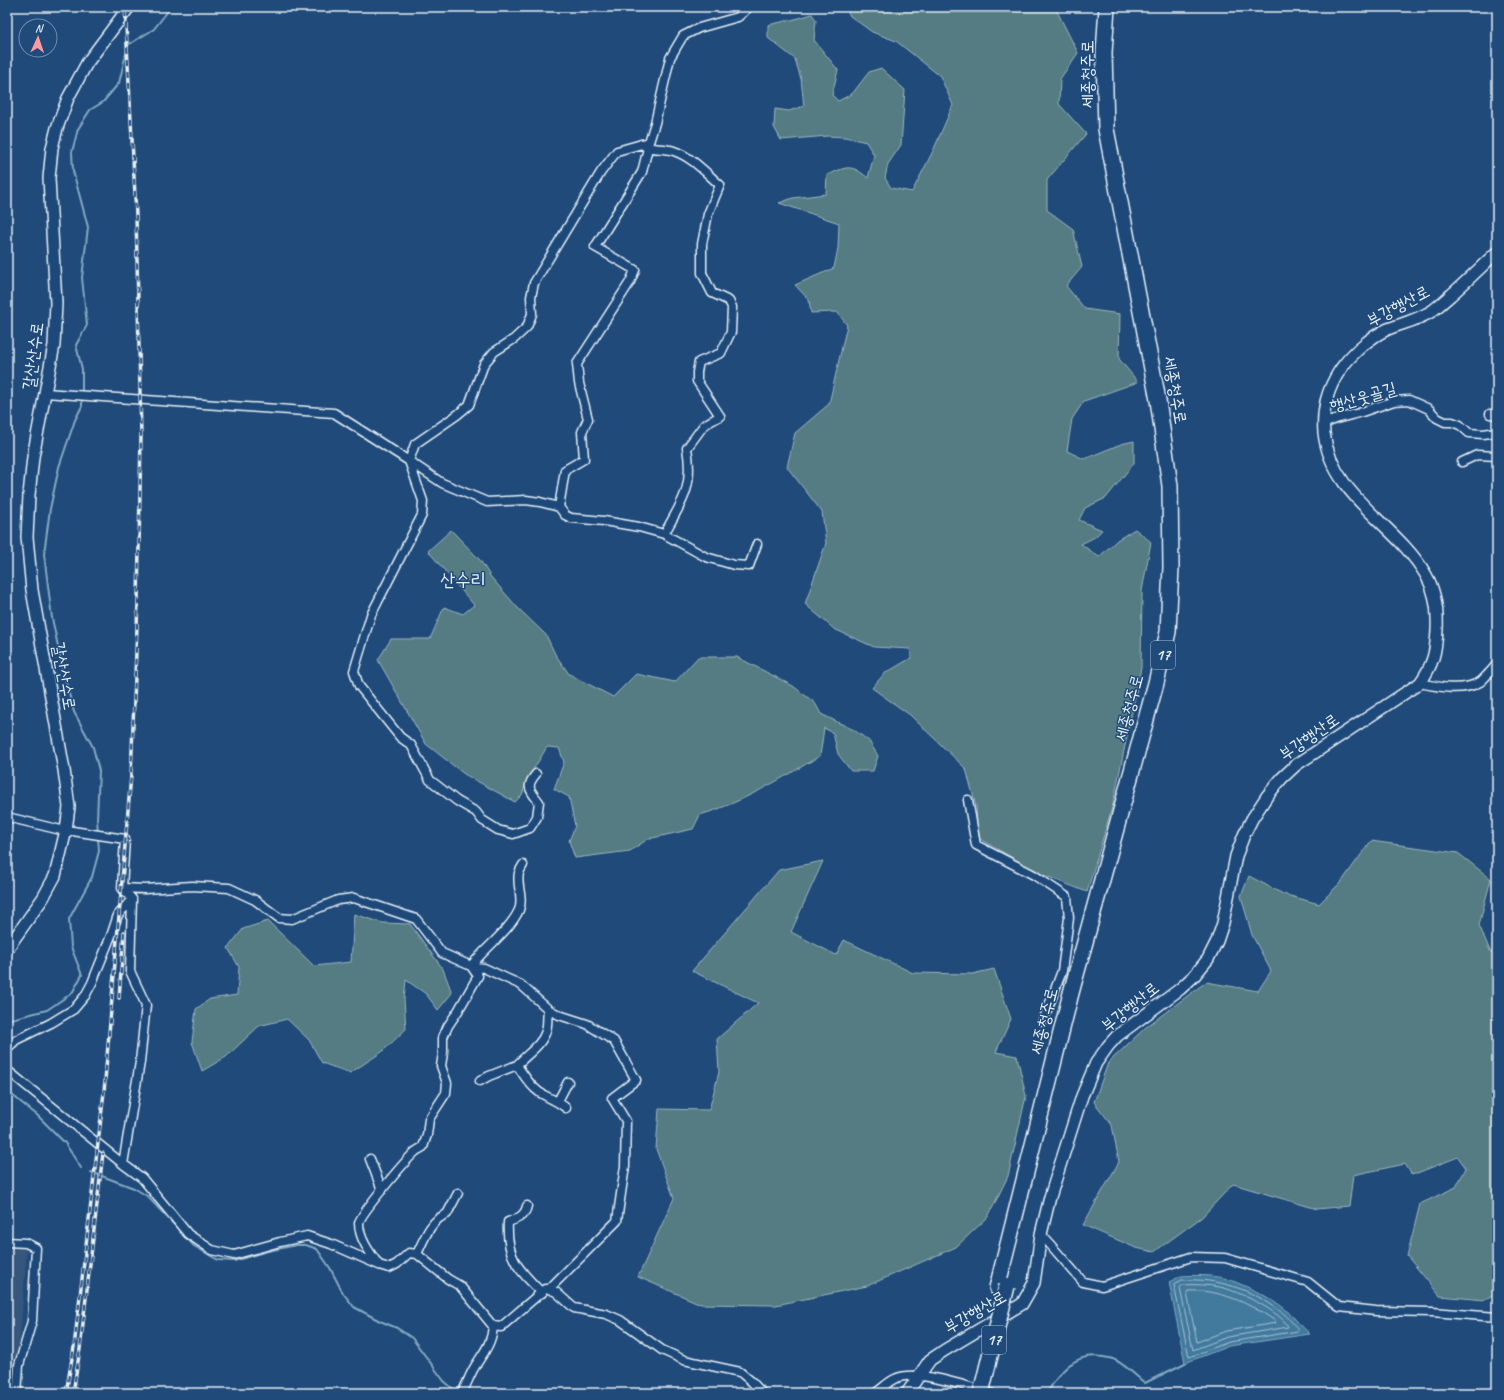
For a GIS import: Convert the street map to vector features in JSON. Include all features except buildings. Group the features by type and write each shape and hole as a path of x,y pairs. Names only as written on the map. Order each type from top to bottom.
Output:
{"highway":[{"name":"세종청주로","path":"1002,1287 1071,992 1156,683 1168,632 1171,567 1170,486 1158,400 1106,129 1104,53 1108,7"},
{"name":"세종청주로","path":"1002,1287 1060,1067 1159,708 1172,652 1178,616 1181,554 1179,493 1165,395 1119,158 1110,65 1115,7"},
{"name":"17","path":"971,1393 1002,1287"},
{"name":"17","path":"981,1393 1002,1287"}],"street":[{"name":"갈산산수로","path":"7,949 43,898 55,876 66,831 69,807 64,770 32,590 27,537 29,494 33,457 54,345 56,304 49,178 52,148 57,128 72,91 88,63 129,7"},
{"path":"559,507 565,470 584,459 582,432 588,418 579,383 577,364 630,282 635,270 595,247 642,172 644,146 648,142 655,123 670,58 683,36 699,28 738,17 749,7"},
{"path":"536,774 531,781 529,788 539,802 537,817 530,828 513,834 498,830 482,820 476,812 457,802 430,780 411,745 400,737 359,686 354,672 371,614 422,515 423,501 409,461 416,444 457,415 468,405 484,364 494,352 514,340 527,327 532,314 531,297 534,283 601,172 617,151 644,146 663,148 676,152 690,159 720,185 708,214 703,236 702,273 712,293 729,301 732,307 731,332 721,353 699,362 696,372 697,381 720,416 704,425 688,448 690,474 686,494 664,534"},
{"name":"부강행산로","path":"907,1393 930,1360 1022,1304 1034,1283 1041,1234 1050,1197 1082,1096 1096,1063 1117,1036 1180,989 1194,976 1208,958 1217,941 1223,923 1236,856 1252,819 1267,796 1282,778 1308,756 1420,683 1429,672 1436,648 1438,616 1432,587 1418,562 1354,497 1344,484 1336,470 1325,438 1324,406 1330,388 1341,369 1353,356 1377,335 1434,310 1497,252"},
{"path":"45,393 334,413 442,483 486,502 526,500 559,507 565,515 571,518 604,521 639,527 664,534 706,557 734,565 749,566 758,544"},
{"name":"행산웃골길","path":"1324,424 1336,418 1358,413 1394,401 1409,400 1429,409 1438,418 1445,422 1452,422 1460,425 1468,433 1483,434 1497,432"},
{"path":"1462,462 1477,455 1497,456"},
{"path":"1420,683 1455,688 1472,685 1481,681 1497,663"},
{"path":"968,800 976,845 1034,875 1067,897 1069,918 1062,971 1043,1021"},
{"path":"7,817 66,831 125,839 122,888 132,899 130,970 146,1006 140,1062 123,1164"},
{"path":"471,966 481,953 506,929 519,910 521,903 519,874 523,864"},
{"path":"122,888 145,889 192,886 229,888 255,900 279,918 286,919 292,919 338,900 354,898 416,919 442,953 471,966 484,968 521,985 548,1009 560,1015 587,1024 614,1041 636,1080 612,1098 626,1121 625,1166 617,1221 545,1291 501,1326 493,1326"},
{"path":"7,1049 16,1040 51,1023 74,1009 85,996 92,983 118,915 132,899"},
{"path":"379,1265 364,1245 359,1222 362,1215 382,1190 415,1152 423,1148 427,1135 429,1119 446,1092 448,1083 441,1066 443,1037 478,976 471,966"},
{"path":"480,1081 517,1064 539,1044 547,1030 548,1009"},
{"path":"517,1064 530,1084 538,1091 558,1101 566,1108"},
{"path":"7,1070 108,1154 142,1178 188,1234 212,1250 234,1255 307,1236 331,1244 389,1268 397,1264 409,1253 417,1254 448,1279 460,1286 493,1326 493,1334 488,1348 468,1380 463,1391 466,1393"},
{"path":"558,1101 568,1082"},
{"path":"370,1159 382,1190"},
{"path":"417,1254 436,1221 439,1217 447,1214 458,1193"},
{"path":"527,1206 526,1211 522,1216 517,1220 508,1222 508,1242 516,1265 524,1276 545,1291 556,1292 574,1308 606,1314 620,1320 662,1350 684,1360 740,1372 762,1393"},
{"path":"1041,1234 1083,1282 1102,1286 1191,1256 1225,1258 1308,1282 1339,1308 1376,1311 1432,1312 1497,1317"},
{"path":"7,1242 26,1243 36,1248 32,1321 19,1365 17,1393"},
{"path":"875,1393 895,1378 909,1375 953,1382 991,1393"}],"shaded area":[{"path":"7,1246 27,1247 16,1393 7,1393"}],"green space":[{"path":"845,7 1055,7 1078,53 1060,79 1059,104 1086,134 1047,180 1047,210 1073,229 1082,267 1066,286 1085,309 1120,314 1119,359 1138,382 1084,401 1072,419 1067,451 1084,459 1121,444 1134,441 1134,463 1106,498 1085,508 1079,520 1102,530 1095,537 1081,544 1099,557 1117,540 1135,529 1151,542 1142,591 1141,668 1113,804 1087,892 1041,874 978,838 976,806 966,769 910,715 872,688 884,674 911,658 910,649 874,647 834,629 805,604 826,543 822,512 787,467 795,433 829,404 847,325 837,312 811,313 809,300 795,285 834,268 838,248 839,223 779,203 793,198 826,194 827,175 844,168 852,168 857,170 868,178 874,155 866,142 845,137 828,136 781,140 774,127 775,109 789,111 804,106 801,79 795,59 768,38 768,25 812,14 816,20 814,40 838,70 832,95 838,101 852,94 869,72 881,68 905,90 901,145 888,164 885,178 891,188 912,192 933,151 953,105 940,76 896,41 872,32 850,16"},
{"path":"451,530 480,560 490,576 517,607 546,635 555,654 569,674 613,697 636,674 675,682 698,657 737,657 793,686 815,703 821,714 854,730 869,741 878,756 873,771 851,771 838,754 833,733 824,728 820,756 746,797 700,815 693,829 648,839 630,851 575,858 569,841 575,826 569,797 554,789 564,762 559,748 547,747 527,780 522,795 515,802 464,774 426,744 378,660 391,639 430,639 444,607 463,614 474,605 428,551"},
{"path":"1371,841 1458,853 1491,879 1479,925 1491,953 1497,952 1497,1294 1485,1300 1440,1296 1407,1256 1420,1204 1456,1187 1466,1168 1458,1157 1412,1175 1405,1164 1353,1175 1349,1206 1317,1209 1233,1184 1202,1217 1154,1252 1136,1248 1083,1225 1119,1162 1112,1125 1094,1102 1108,1063 1146,1027 1206,982 1258,991 1271,971 1252,935 1241,896 1249,876 1283,894 1319,904 1342,881"},
{"path":"823,861 791,932 836,955 844,940 913,973 972,974 994,969 1011,1019 996,1052 1017,1056 1026,1096 1008,1176 988,1217 956,1247 867,1286 776,1305 701,1304 638,1277 674,1198 656,1149 659,1109 709,1110 719,1072 717,1039 758,1003 692,971 779,870"},
{"path":"354,914 383,923 410,924 443,969 452,993 438,1010 426,994 406,980 404,999 406,1029 382,1052 350,1073 322,1063 309,1040 287,1019 259,1026 226,1057 202,1071 192,1042 196,1009 210,999 237,995 239,967 228,948 243,929 268,921 314,966 351,962"}],"water":[{"path":"1181,1276 1219,1277 1231,1280 1247,1287 1271,1299 1284,1308 1310,1334 1229,1346 1185,1363 1169,1282"}],"waterway":[{"path":"82,393 82,369 76,345 87,325 82,278 88,227 73,171 72,152 78,129 90,110 103,102 119,83 128,45 154,29 171,7"},
{"path":"82,397 82,406 75,420 59,467 50,509 44,554 52,618 64,675 74,712 93,747 99,771 97,819 98,833"},
{"path":"7,1020 47,1010 72,993 82,975 71,947 69,919 92,877 99,851 98,837"},
{"path":"7,1091 37,1115 65,1143 81,1168"},
{"path":"91,1172 134,1188 147,1196 181,1232"},
{"path":"186,1237 194,1246 218,1260 234,1261 264,1252 296,1245 306,1245 317,1249 330,1268 343,1293 354,1307 397,1328 412,1338 444,1381 458,1393"},
{"path":"1047,1393 1057,1377 1069,1365 1084,1357 1093,1356 1114,1359 1145,1383 1185,1363"}],"railway":[{"path":"66,1393 74,1347 104,1092 131,775 138,602 141,436 136,215 125,7"},
{"path":"119,998 124,932"},
{"path":"73,1393 80,1349 103,1153"}],"district":[{"name":"산수리","path":"463,580"}]}
